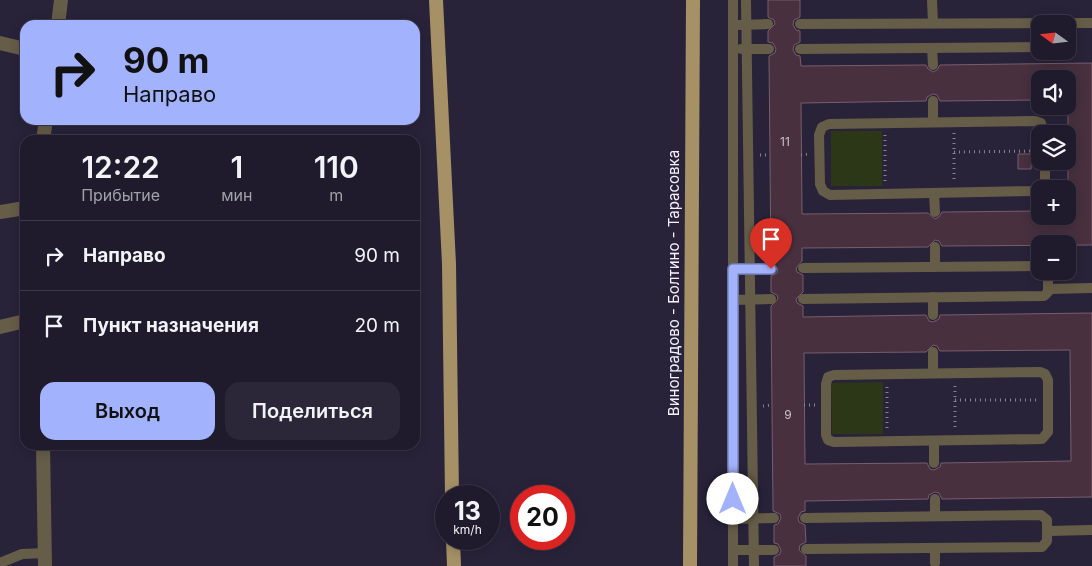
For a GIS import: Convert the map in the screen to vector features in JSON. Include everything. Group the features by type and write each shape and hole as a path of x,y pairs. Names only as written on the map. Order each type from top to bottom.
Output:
{"main road":[{"path":"436,0 449,264 452,485"},
{"name":"Виноградово - Болтино - Тарасовка","path":"690,566 693,0"},
{"path":"453,550 454,566"}],"street":[{"path":"59,20 61,0"},
{"path":"0,43 20,48"},
{"path":"0,212 20,209"},
{"path":"0,328 20,322"},
{"path":"43,450 45,560"}],"lane":[{"path":"733,0 733,566"},
{"path":"746,0 754,566"},
{"path":"932,0 932,23"},
{"path":"800,24 1031,23"},
{"path":"1076,23 1092,23"},
{"path":"733,25 768,24"},
{"path":"800,49 1031,47"},
{"path":"932,48 933,65"},
{"path":"733,49 768,49"},
{"path":"933,101 934,122"},
{"path":"1031,192 830,195 823,191 820,184 819,135 822,127 830,124 1035,121 1042,125"},
{"path":"934,193 935,212"},
{"path":"935,247 935,267"},
{"path":"803,268 1031,266"},
{"path":"733,269 771,269"},
{"path":"803,299 1044,296 1047,295 1048,280"},
{"path":"1048,289 1092,288"},
{"path":"933,297 933,315"},
{"path":"733,300 771,299"},
{"path":"933,352 933,374"},
{"path":"1040,372 1045,374 1048,380 1048,432 1042,440 834,442 828,440 826,435 826,405 828,377 834,375 955,373 1040,372"},
{"path":"934,441 934,463"},
{"path":"935,499 935,516"},
{"path":"805,518 1041,515 1047,520 1047,541 1042,546 806,549"},
{"path":"733,519 774,518"},
{"path":"1047,531 1092,530"},
{"path":"935,548 935,563"},
{"path":"733,550 774,550"},
{"path":"0,563 22,554 45,560"}],"path":[{"path":"954,122 954,193"},
{"path":"885,123 885,194"},
{"path":"954,152 1031,151"},
{"path":"955,373 955,440"},
{"path":"886,374 887,441"},
{"path":"955,400 1048,399"}],"green space":[{"path":"831,131 882,131 882,186 831,186"},
{"path":"883,382 883,434 832,434 831,383"}],"building":[{"path":"768,0 800,0 800,17 794,20 793,25 796,30 800,31 800,42 794,45 793,50 796,55 800,56 801,66 926,65 933,72 940,65 1092,63 1092,245 1076,245 1076,235 1031,235 1031,245 942,246 939,241 935,240 928,247 802,248 802,261 796,268 797,272 803,275 803,292 796,299 797,303 803,306 803,317 926,315 929,321 933,322 939,319 940,315 1092,313 1092,497 942,499 939,493 935,492 929,495 928,499 805,501 805,511 801,512 798,518 799,522 805,525 806,542 800,545 799,550 806,556 806,566 774,566 774,557 780,554 781,550 778,544 774,543 774,525 778,524 781,518 780,514 773,511 771,306 778,299 777,295 771,292 771,276 777,273 778,269 771,262 769,56 775,53 776,49 773,43 768,42 768,31 775,24 774,20 768,17","holes":["1031,70 1076,70 1076,115 1068,115 1068,125 1076,125 1076,170 1068,170 1068,180 1076,180 1076,225 1031,225 1031,211 942,212 935,219 928,213 802,214 801,103 926,101 927,97 933,94 937,95 940,101 1031,100","933,345 937,346 940,351 1070,350 1071,461 941,463 940,467 934,470 930,469 927,463 805,464 804,353 926,352"]},
{"path":"1018,154 1031,154 1031,169 1018,169"}],"route":[{"path":"733,499 733,269 771,269"}]}
